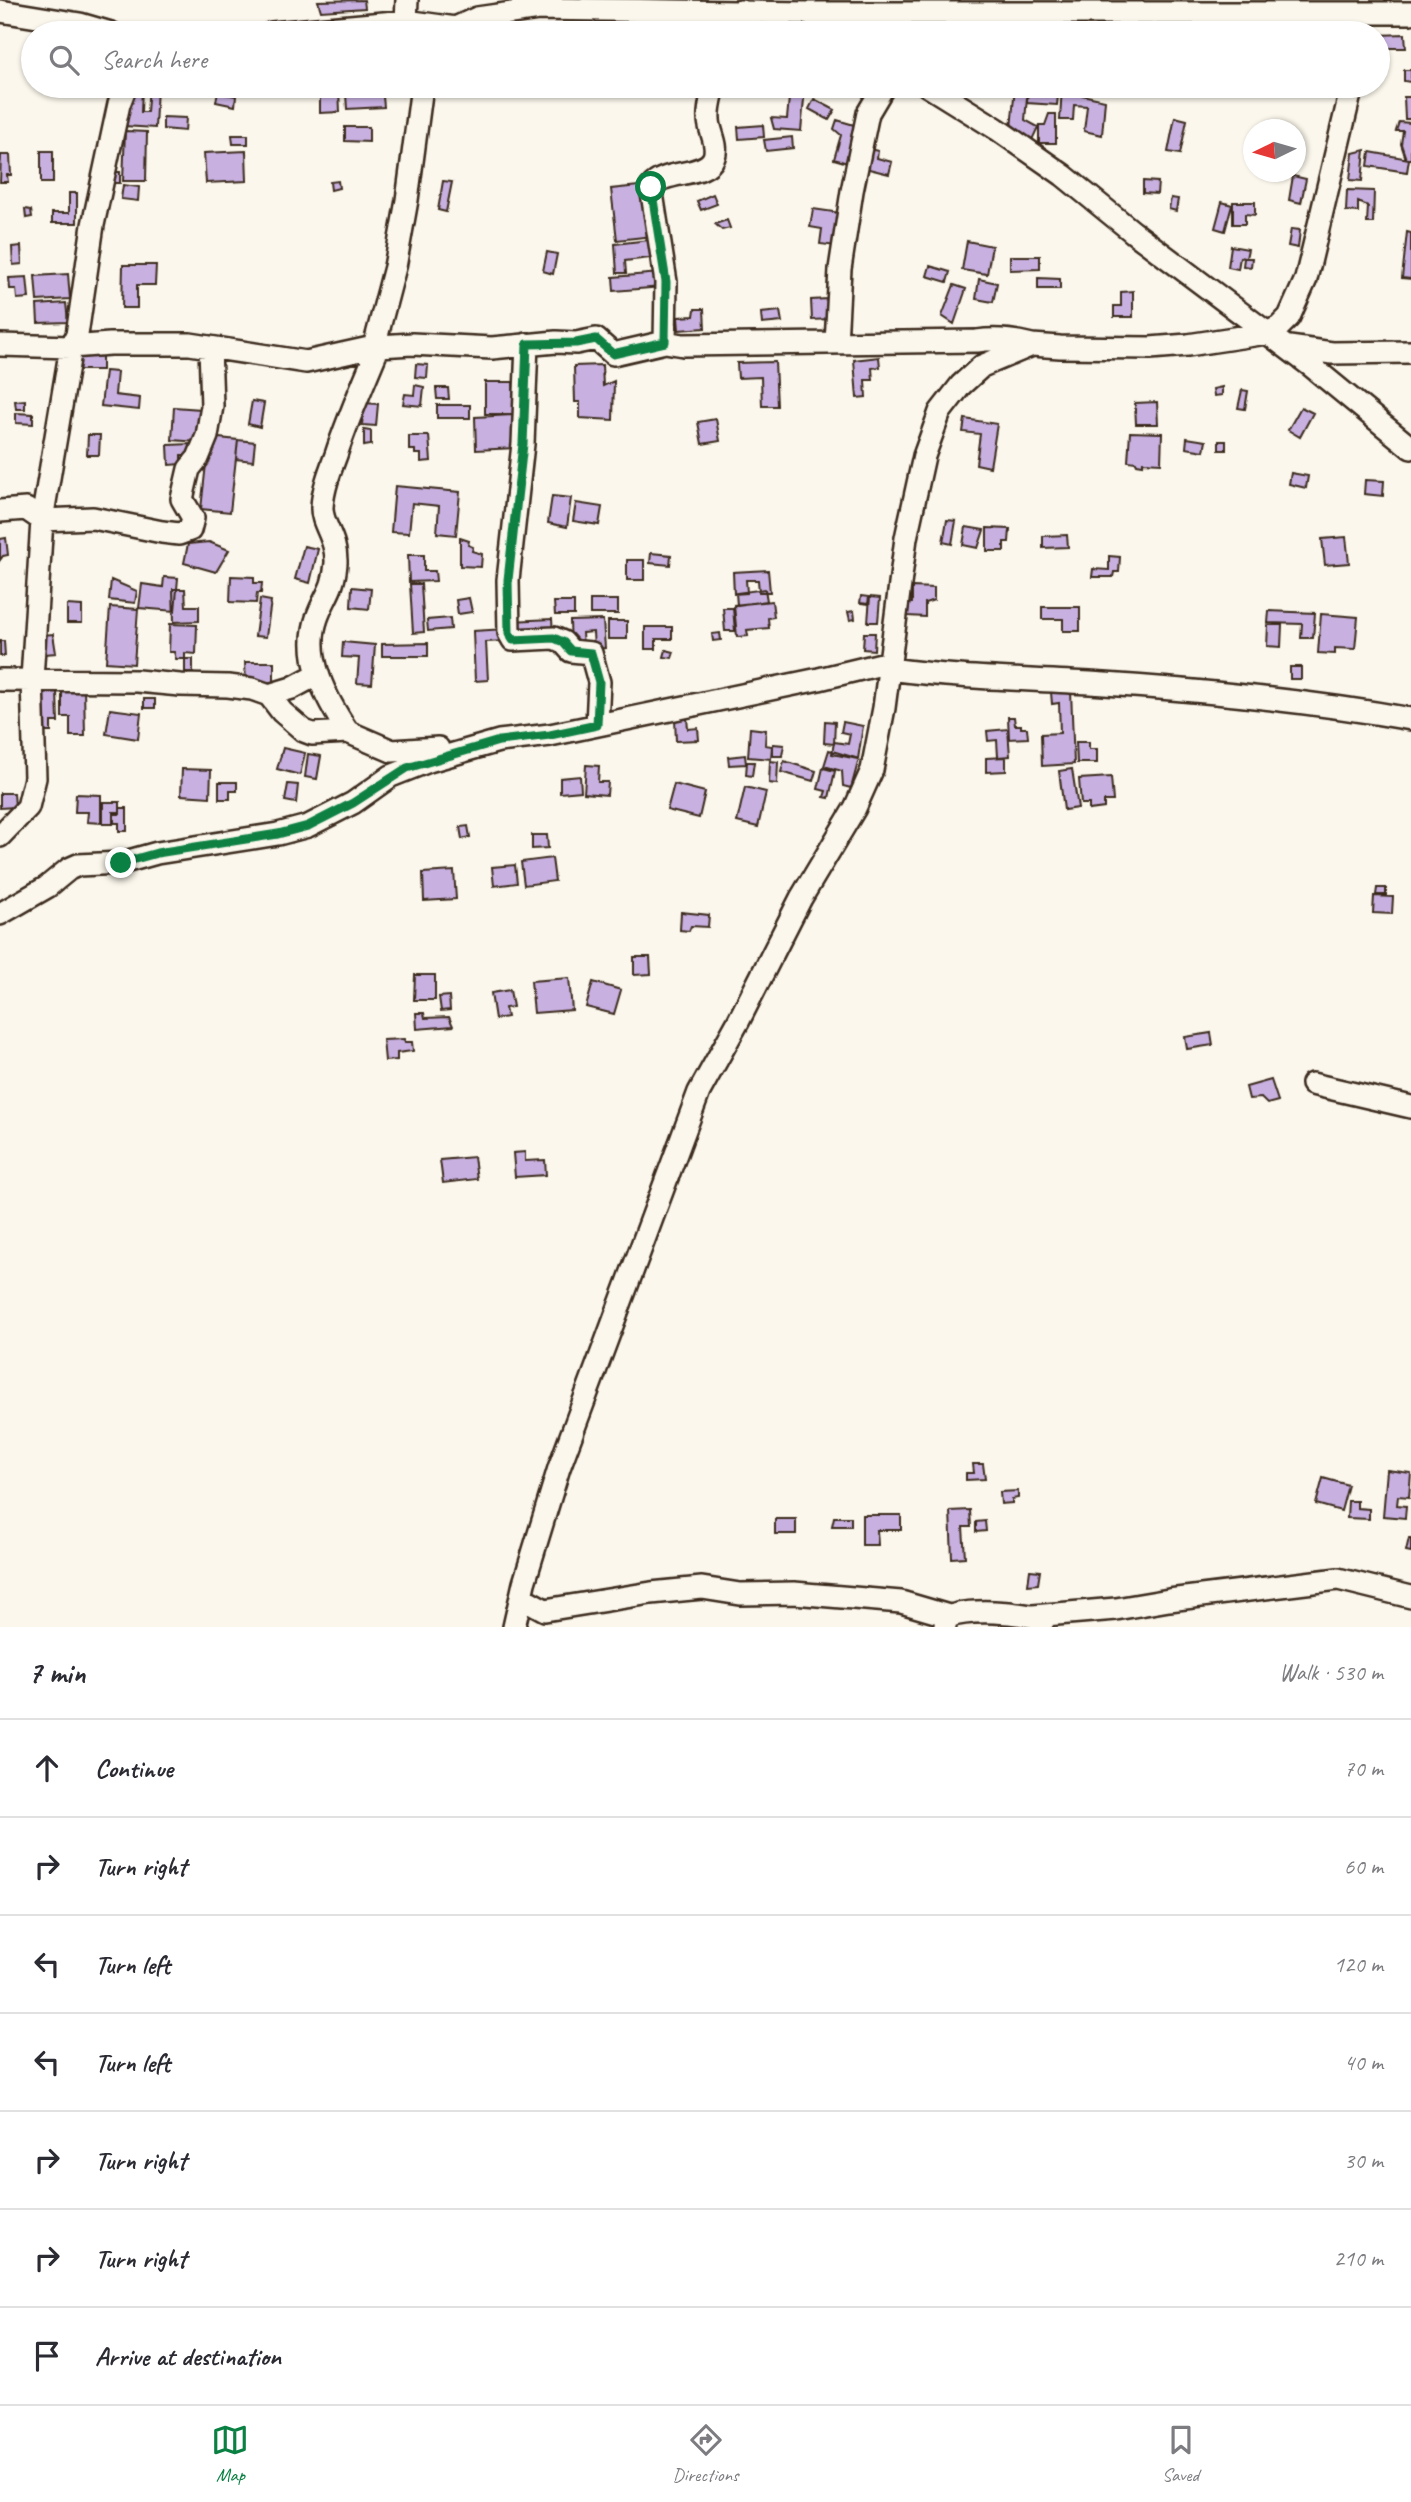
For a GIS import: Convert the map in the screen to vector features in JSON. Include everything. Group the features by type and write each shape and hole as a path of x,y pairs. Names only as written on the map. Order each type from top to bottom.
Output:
{"street":[{"path":"801,7 823,21"},
{"path":"471,21 539,9 741,11 801,7 1367,16 1411,13"},
{"path":"0,11 62,21"},
{"path":"345,21 406,11 429,21"},
{"path":"733,21 741,11"},
{"path":"0,836 22,815 32,795 35,778 32,679 42,520 71,347 77,335 93,225 121,98"},
{"path":"348,732 330,704 318,674 314,633 316,620 332,589 336,563 336,545 325,521 323,504 329,475 376,346 400,240 420,98"},
{"path":"665,342 666,282 651,187 659,179 710,164 714,158 715,143 709,119 712,98"},
{"path":"836,343 839,269 852,191 868,113 877,98"},
{"path":"947,98 1063,175 1411,448"},
{"path":"1275,340 1279,327 1289,317 1306,279 1349,98"},
{"path":"0,345 210,347 306,362 376,346 412,344 492,348 576,343 596,339 613,354 665,342 683,345 977,341 996,338 1032,345 1150,348 1275,340 1332,353 1411,352"},
{"path":"527,344 523,444 508,580 509,633 513,640 554,638 563,642 571,651 591,653 599,682 597,725"},
{"path":"514,1627 559,1468 699,1092 801,898 855,808 872,771 884,708 906,538 924,456 940,412 961,385 982,366 1032,345"},
{"path":"0,511 26,509 42,520 93,518 179,534 190,530 193,518 182,499 189,469 198,458 207,436 212,406 210,347"},
{"path":"0,680 137,681 252,689 269,695 282,712 304,732 321,735 348,732 385,748 403,751 550,735 889,666 945,677 1087,683 1298,700 1411,719"},
{"path":"269,695 292,688 318,674"},
{"path":"0,914 47,887 74,867 121,863 157,853 278,834 308,826 353,803 407,768 499,741"},
{"path":"1312,1084 1411,1107"},
{"path":"521,1597 545,1610 651,1593 702,1588 740,1594 794,1592 901,1602 947,1621 957,1613 1000,1613 1041,1621 1169,1600 1338,1578 1411,1597"}],"building":[{"path":"364,0 365,8 321,11 318,1"},
{"path":"1405,34 1406,48 1390,48 1390,35"},
{"path":"1404,70 1411,70 1411,82 1404,81"},
{"path":"1404,97 1411,97 1411,119 1405,119"},
{"path":"125,98 142,98 141,112 147,112 148,98 156,98 155,128 124,126"},
{"path":"217,98 236,98 235,106 216,102"},
{"path":"320,98 339,98 340,112 320,113"},
{"path":"346,98 383,98 384,107 347,109"},
{"path":"789,98 804,98 801,131 774,129 771,118 787,119"},
{"path":"1014,98 1027,98 1025,120 1038,127 1032,140 1011,129"},
{"path":"1027,98 1058,98 1057,105 1027,103"},
{"path":"1061,98 1105,100 1102,135 1084,131 1087,106 1074,105 1073,120 1060,120"},
{"path":"814,99 835,110 829,120 809,109"},
{"path":"1049,114 1056,114 1056,143 1039,143 1039,125 1045,125"},
{"path":"163,117 186,118 185,131 163,129"},
{"path":"1175,117 1187,120 1180,154 1168,152"},
{"path":"837,120 861,127 851,164 834,159 841,135 834,129"},
{"path":"1399,122 1411,123 1411,159 1406,159 1401,144 1403,131 1396,131"},
{"path":"763,125 764,137 739,139 738,127"},
{"path":"345,127 369,127 369,142 345,141"},
{"path":"125,131 147,132 146,181 123,181"},
{"path":"232,135 248,135 248,144 233,144"},
{"path":"792,137 793,148 766,151 764,140"},
{"path":"865,148 878,151 877,158 892,162 889,174 861,167"},
{"path":"1365,150 1362,181 1350,180 1353,153"},
{"path":"41,151 53,151 53,183 41,183"},
{"path":"246,151 247,181 206,183 204,153"},
{"path":"1370,152 1409,159 1407,172 1368,166"},
{"path":"1,155 10,155 11,175 7,175 8,182 0,182"},
{"path":"110,172 120,172 120,183 109,183"},
{"path":"338,181 339,188 331,190 330,182"},
{"path":"443,181 452,182 446,212 438,210"},
{"path":"1143,181 1158,182 1157,194 1143,193"},
{"path":"1292,182 1305,182 1301,203 1289,200"},
{"path":"123,185 139,187 138,201 121,199"},
{"path":"648,185 653,236 617,240 611,189"},
{"path":"1347,190 1374,191 1373,223 1367,223 1368,206 1358,202 1358,212 1346,211"},
{"path":"69,193 77,193 77,223 52,223 52,213 69,213"},
{"path":"713,194 717,204 701,210 697,201"},
{"path":"1171,198 1178,199 1176,211 1169,209"},
{"path":"1222,202 1232,205 1225,231 1215,228"},
{"path":"1233,202 1255,202 1255,215 1245,214 1245,224 1233,224"},
{"path":"25,209 31,210 32,217 26,218"},
{"path":"813,209 841,213 836,246 820,244 822,229 810,227"},
{"path":"727,220 730,228 722,230 715,224"},
{"path":"1291,229 1300,230 1298,248 1288,246"},
{"path":"1407,232 1411,233 1411,279 1402,278"},
{"path":"657,239 659,268 651,269 650,258 625,261 626,273 617,273 615,244"},
{"path":"967,241 992,246 987,274 962,270"},
{"path":"21,246 22,264 13,265 12,247"},
{"path":"1231,246 1248,249 1246,258 1252,258 1251,267 1243,266 1244,258 1240,257 1238,269 1228,267"},
{"path":"547,252 557,254 553,274 543,271"},
{"path":"1010,256 1040,256 1040,269 1010,270"},
{"path":"123,265 156,265 155,285 137,285 137,308 122,308"},
{"path":"930,266 950,272 947,282 927,276"},
{"path":"660,273 662,287 614,291 613,277"},
{"path":"68,274 70,299 37,301 35,276"},
{"path":"27,277 29,298 17,299 16,289 10,289 9,278"},
{"path":"1038,278 1060,279 1060,289 1038,289"},
{"path":"979,279 997,283 993,302 976,299"},
{"path":"954,285 966,289 954,324 942,316"},
{"path":"1133,291 1133,317 1114,317 1114,306 1121,306 1121,292"},
{"path":"827,299 829,319 812,320 811,300"},
{"path":"66,303 68,322 38,323 37,305"},
{"path":"695,309 704,309 705,328 679,330 678,317 694,316"},
{"path":"780,311 782,322 762,324 761,313"},
{"path":"102,355 102,370 73,370 73,356"},
{"path":"879,357 880,367 872,368 873,380 865,380 866,397 857,398 854,360"},
{"path":"775,362 777,406 762,406 761,377 738,378 737,363"},
{"path":"416,364 428,365 427,378 415,377"},
{"path":"602,365 603,386 614,381 613,420 580,418 580,402 575,402 574,366"},
{"path":"105,371 117,372 115,395 140,398 139,410 101,406"},
{"path":"485,382 513,382 514,414 485,414"},
{"path":"415,385 424,387 422,406 403,404 405,394 414,395"},
{"path":"1222,387 1222,395 1214,396 1213,389"},
{"path":"436,388 448,388 449,399 437,399"},
{"path":"1242,390 1248,391 1245,409 1238,408"},
{"path":"25,400 25,409 16,409 15,401"},
{"path":"252,401 264,403 260,427 248,424"},
{"path":"1157,402 1158,424 1136,424 1135,403"},
{"path":"364,403 378,404 376,426 362,425"},
{"path":"437,405 470,405 470,418 437,418"},
{"path":"174,407 201,409 199,442 172,440"},
{"path":"1301,407 1313,413 1300,437 1288,430"},
{"path":"16,413 33,414 33,424 16,423"},
{"path":"513,415 515,448 476,450 475,417"},
{"path":"716,419 720,441 702,444 698,422"},
{"path":"965,419 997,424 990,467 976,464 980,434 963,432"},
{"path":"364,430 371,431 371,445 364,446"},
{"path":"1130,432 1162,433 1161,463 1143,462 1143,465 1128,461"},
{"path":"88,435 100,435 99,455 87,455"},
{"path":"409,436 429,436 431,461 421,462 421,454 409,450"},
{"path":"209,437 238,440 230,512 201,509"},
{"path":"1187,438 1206,441 1204,451 1186,448"},
{"path":"238,440 255,442 253,461 236,459"},
{"path":"1219,441 1226,441 1226,450 1219,450"},
{"path":"191,444 191,455 181,455 181,464 169,465 168,445"},
{"path":"1291,473 1308,476 1306,488 1289,484"},
{"path":"1365,480 1384,481 1383,496 1364,494"},
{"path":"395,486 460,492 456,535 437,533 439,506 412,503 409,533 391,532"},
{"path":"552,496 571,498 567,527 548,523"},
{"path":"576,503 602,507 599,525 573,521"},
{"path":"947,520 956,521 952,544 943,542"},
{"path":"966,527 984,530 978,548 963,545"},
{"path":"987,528 1010,529 1009,542 1004,542 1004,551 987,551"},
{"path":"1067,535 1068,547 1043,548 1043,536"},
{"path":"1346,537 1349,563 1325,565 1322,539"},
{"path":"6,538 8,555 0,560 0,539"},
{"path":"460,538 469,541 468,545 473,547 472,551 482,554 481,567 460,566"},
{"path":"209,542 229,550 216,572 184,563 188,544"},
{"path":"304,546 318,549 310,583 295,579"},
{"path":"651,553 671,555 670,565 650,563"},
{"path":"408,555 424,555 424,571 435,571 436,581 409,582"},
{"path":"1109,556 1120,557 1119,572 1114,572 1113,577 1092,577 1093,569 1109,570"},
{"path":"627,560 644,560 644,580 627,580"},
{"path":"768,570 770,592 759,592 758,580 746,580 747,593 734,594 733,572"},
{"path":"231,576 254,577 254,583 262,583 256,603 230,602"},
{"path":"164,577 178,578 175,611 139,608 142,584 163,587"},
{"path":"111,580 137,591 135,603 109,600"},
{"path":"410,584 421,584 424,632 413,633"},
{"path":"352,587 371,589 369,609 351,607"},
{"path":"912,587 934,588 934,600 925,603 925,617 908,616 908,603 912,603"},
{"path":"173,589 185,589 186,606 199,606 199,621 174,622"},
{"path":"765,589 767,601 737,605 736,593"},
{"path":"861,596 869,597 868,604 860,603"},
{"path":"870,597 880,598 878,622 868,622"},
{"path":"469,598 472,612 458,614 456,600"},
{"path":"260,599 271,601 266,637 255,636"},
{"path":"590,600 618,600 618,614 590,614"},
{"path":"772,601 774,617 768,618 769,628 747,630 748,636 737,637 734,605"},
{"path":"554,602 574,602 574,615 555,615"},
{"path":"67,605 82,606 82,623 67,623"},
{"path":"110,607 138,609 134,664 106,662"},
{"path":"1042,607 1080,607 1080,631 1063,631 1063,619 1042,619"},
{"path":"723,608 733,608 735,631 725,631"},
{"path":"854,611 855,619 850,620 848,612"},
{"path":"1269,611 1315,613 1313,638 1301,638 1302,624 1268,623"},
{"path":"1321,614 1358,617 1355,649 1335,648 1335,654 1318,653"},
{"path":"450,618 451,629 428,631 427,620"},
{"path":"552,619 553,634 512,635 511,621"},
{"path":"603,620 605,648 594,649 593,632 582,633 583,646 571,647 570,621"},
{"path":"608,621 627,621 627,639 608,639"},
{"path":"170,624 197,625 196,654 185,653 185,659 176,659 174,652 169,652"},
{"path":"1268,625 1282,625 1281,647 1267,646"},
{"path":"645,627 672,627 672,639 656,639 656,649 645,649"},
{"path":"506,629 506,641 486,642 488,680 475,681 473,631"},
{"path":"720,633 721,640 713,641 712,634"},
{"path":"864,633 875,633 874,650 863,649"},
{"path":"53,634 56,653 45,654 43,635"},
{"path":"0,641 4,641 5,656 0,656"},
{"path":"343,642 375,645 372,684 357,683 359,658 342,657"},
{"path":"428,643 428,656 382,656 382,644"},
{"path":"666,650 674,652 672,658 664,657"},
{"path":"185,659 193,659 193,672 185,672"},
{"path":"245,662 274,662 274,684 246,685"},
{"path":"1290,667 1301,667 1301,679 1290,679"},
{"path":"62,687 84,687 85,736 70,736 70,717 62,717"},
{"path":"57,691 58,722 51,722 51,732 44,732 43,692"},
{"path":"1071,691 1074,764 1042,766 1041,734 1060,733 1059,703 1052,704 1051,692"},
{"path":"144,699 155,699 155,708 144,708"},
{"path":"110,709 141,713 138,739 106,734"},
{"path":"1008,717 1014,717 1015,725 1027,728 1028,738 1009,739"},
{"path":"687,718 688,729 698,728 699,740 676,741 675,719"},
{"path":"825,721 835,722 834,744 824,743"},
{"path":"843,722 863,726 858,759 832,754 834,742 848,744 850,734 841,732"},
{"path":"750,728 766,730 765,745 772,746 771,759 748,757"},
{"path":"1008,729 1010,756 998,757 997,740 988,741 987,731"},
{"path":"1076,742 1089,742 1089,749 1097,749 1097,763 1077,763"},
{"path":"773,744 784,745 782,756 773,756"},
{"path":"283,748 305,753 300,775 277,769"},
{"path":"829,750 859,759 851,788 843,786 842,771 824,766"},
{"path":"308,754 321,756 317,779 305,777"},
{"path":"745,755 746,764 729,765 728,757"},
{"path":"1006,757 1006,771 986,772 986,758"},
{"path":"770,761 778,762 777,784 769,783"},
{"path":"784,761 816,771 813,781 781,772"},
{"path":"747,762 754,762 752,776 746,775"},
{"path":"586,765 599,766 598,782 608,782 607,795 584,793"},
{"path":"823,768 835,771 829,798 824,797 826,791 818,789"},
{"path":"182,769 211,770 210,797 181,795"},
{"path":"1072,769 1078,808 1064,810 1059,771"},
{"path":"580,776 581,791 560,793 560,778"},
{"path":"1111,777 1113,801 1104,801 1104,808 1089,810 1089,804 1081,804 1079,779"},
{"path":"219,782 237,782 237,791 230,791 230,799 219,799"},
{"path":"288,784 298,785 296,803 285,801"},
{"path":"674,784 705,792 699,818 667,810"},
{"path":"745,787 766,792 758,827 737,822"},
{"path":"0,793 14,793 15,807 0,808"},
{"path":"76,794 101,795 101,823 87,822 88,812 75,812"},
{"path":"103,802 120,802 120,812 113,812 113,824 103,824"},
{"path":"120,808 127,808 127,831 119,831 119,823 114,823 114,814 120,814"},
{"path":"468,826 470,837 462,839 460,827"},
{"path":"532,835 547,835 548,848 532,849"},
{"path":"552,858 555,881 524,885 521,862"},
{"path":"515,865 517,883 494,886 492,867"},
{"path":"454,871 456,899 424,901 423,873"},
{"path":"1377,888 1386,888 1386,895 1376,895"},
{"path":"1374,896 1393,897 1392,914 1373,913"},
{"path":"681,912 709,915 708,927 691,926 689,931 680,930"},
{"path":"634,957 650,957 651,974 634,975"},
{"path":"415,975 435,975 435,1000 414,1000"},
{"path":"569,978 572,1010 534,1013 531,981"},
{"path":"593,982 621,990 614,1014 586,1007"},
{"path":"510,990 513,1007 505,1008 507,1017 495,1019 491,993"},
{"path":"449,996 450,1010 441,1011 439,997"},
{"path":"416,1013 424,1013 425,1018 449,1017 453,1026 417,1029"},
{"path":"1211,1033 1213,1045 1187,1049 1185,1037"},
{"path":"404,1039 405,1042 412,1042 413,1051 397,1053 397,1060 385,1061 383,1040"},
{"path":"1271,1080 1278,1101 1267,1104 1261,1098 1249,1099 1246,1087"},
{"path":"525,1152 525,1161 545,1160 546,1175 515,1177 513,1153"},
{"path":"474,1157 477,1179 443,1183 440,1160"},
{"path":"973,1464 983,1464 985,1479 966,1480 966,1473 974,1473"},
{"path":"1387,1470 1411,1473 1409,1497 1398,1496 1397,1505 1406,1506 1405,1518 1383,1516"},
{"path":"1323,1478 1348,1485 1341,1511 1316,1504"},
{"path":"1018,1491 1018,1498 1012,1499 1012,1503 1001,1504 1000,1492"},
{"path":"1348,1501 1357,1501 1357,1508 1369,1509 1369,1519 1347,1518"},
{"path":"970,1510 971,1527 963,1527 965,1557 952,1558 950,1511"},
{"path":"862,1515 901,1515 901,1530 877,1530 878,1545 862,1545"},
{"path":"834,1517 851,1517 851,1526 832,1526"},
{"path":"775,1519 796,1519 796,1534 775,1534"},
{"path":"985,1521 986,1531 976,1532 976,1522"},
{"path":"1411,1538 1411,1552 1406,1551"},
{"path":"1030,1570 1040,1571 1038,1584 1028,1585"}],"route":[{"path":"121,863 157,853 278,834 308,826 353,803 407,768 499,741 550,735 597,725 599,682 591,653 571,651 563,642 554,638 513,640 508,629 508,580 519,495 527,344 576,343 596,339 613,354 665,342 666,282 651,187"}]}
